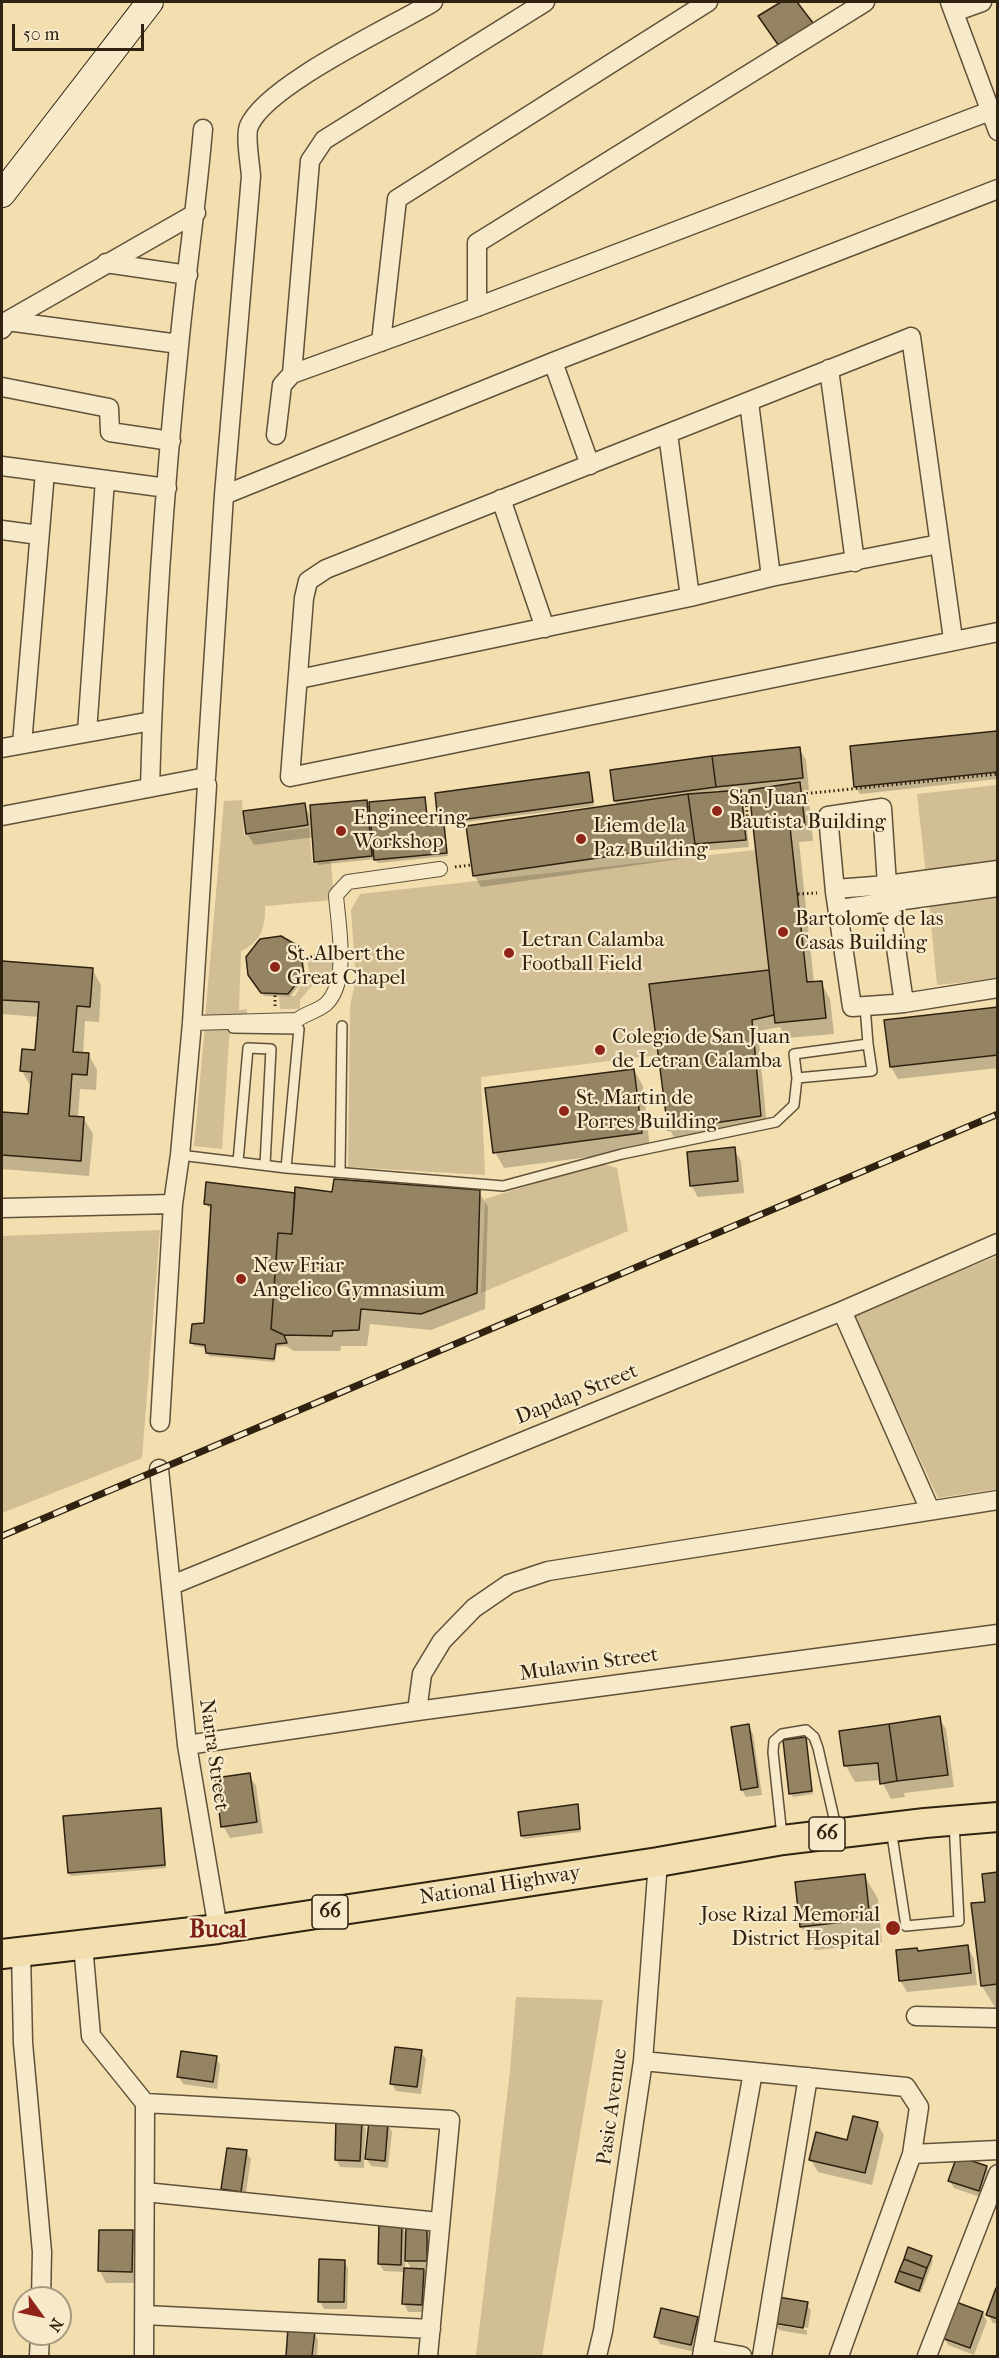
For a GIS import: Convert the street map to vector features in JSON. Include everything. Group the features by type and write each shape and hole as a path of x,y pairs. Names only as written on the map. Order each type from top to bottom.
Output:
{"main road":[{"path":"2,194 150,2"},
{"name":"National Highway","path":"11,1953 218,1929 658,1862 783,1840 998,1817"}],"street":[{"path":"2,816 206,777 224,495 251,176 248,127 263,105 309,72 433,2"},
{"path":"292,374 310,161 324,140 545,2"},
{"path":"381,342 397,199 708,2"},
{"path":"477,307 477,243 865,2"},
{"path":"982,2 952,7 994,109 998,131"},
{"path":"276,435 282,385 292,374 477,307 994,109"},
{"path":"150,787 167,488 179,344 196,213 203,129"},
{"path":"224,495 553,362 998,189"},
{"path":"4,325 106,263 196,213"},
{"path":"106,263 188,275"},
{"path":"4,325 179,344"},
{"path":"953,639 911,337 501,499 326,570 308,581 304,598 290,777 953,639 998,632"},
{"path":"553,362 590,465"},
{"path":"829,369 855,562"},
{"path":"2,387 109,408 110,432 171,441"},
{"path":"749,402 771,577"},
{"path":"668,434 690,597"},
{"path":"2,466 167,488"},
{"path":"22,744 45,472"},
{"path":"87,732 105,480"},
{"path":"501,499 545,628"},
{"path":"2,530 39,535"},
{"path":"299,679 690,597 771,577 939,544"},
{"path":"2,748 152,722"},
{"path":"160,1422 173,1204 192,1025 207,785"},
{"path":"904,1003 889,894 882,808 828,816 835,889 852,1007 904,1003 998,988"},
{"path":"192,1025 297,1020 325,1005 336,990 340,972 336,895 348,882 440,869"},
{"path":"839,909 889,894 998,870"},
{"path":"835,889 889,894 998,888"},
{"path":"2,1209 173,1204"},
{"name":"Dapdap Street","path":"172,1585 842,1311 998,1243"},
{"path":"842,1311 930,1510"},
{"name":"Narra Street","path":"159,1469 187,1745 218,1929"},
{"path":"417,1711 422,1674 442,1641 474,1608 509,1584 548,1571 998,1500"},
{"name":"Mulawin Street","path":"187,1745 417,1711 998,1634"},
{"name":"Pasic Avenue","path":"597,2356 603,2331 643,2061 658,1862"},
{"path":"83,1945 92,2036 145,2103 144,2356"},
{"path":"11,1953 23,2043 42,2252 41,2286"},
{"path":"916,2016 998,2018"},
{"path":"643,2061 906,2087 919,2107 912,2154 839,2356"},
{"path":"742,2356 702,2353 753,2072"},
{"path":"762,2356 808,2077"},
{"path":"145,2103 450,2120 428,2356"},
{"path":"912,2154 998,2150"},
{"path":"927,2356 998,2174"},
{"path":"146,2192 439,2222"},
{"path":"145,2314 431,2328"}],"lane":[{"path":"797,1078 872,1071 865,1006"},
{"path":"192,1025 298,1029 286,1168"},
{"path":"340,1172 342,1026"},
{"path":"180,1155 265,1166 503,1186 622,1154 776,1122 794,1105 797,1078 794,1054 868,1044"},
{"path":"238,1162 248,1048 271,1048 265,1166"},
{"path":"783,1840 773,1752 774,1741 782,1734 806,1730 814,1737 818,1748 838,1833"},
{"path":"891,1827 906,1926 959,1921 953,1821"}],"path":[{"path":"801,794 998,774"},
{"path":"748,825 746,799 750,799"},
{"path":"302,960 339,948"}],"shaded area":[{"path":"997,785 997,867 926,875 917,794"},
{"path":"242,800 244,835 309,828 312,862 331,861 334,900 265,906 261,933 248,948 241,951 239,1010 247,1009 247,1020 205,1019 224,801"},
{"path":"755,850 769,970 649,984 658,1055 481,1077 485,1175 348,1167 350,1006 356,978 351,910 360,894"},
{"path":"997,895 997,979 937,985 929,903"},
{"path":"332,955 335,970 321,975 300,1000 300,1009 280,1009 279,997 295,996 309,971 307,960"},
{"path":"205,1025 230,1025 222,1149 194,1146"},
{"path":"600,1163 617,1168 628,1231 481,1293 485,1199"},
{"path":"160,1230 142,1458 2,1513 2,1236"},
{"path":"997,1256 997,1489 938,1498 853,1314"},
{"path":"516,1997 603,2000 542,2356 476,2356 510,2071"}],"building":[{"path":"781,2 797,2 813,23 779,46 758,16"},
{"path":"997,731 998,772 854,787 850,746"},
{"path":"800,747 803,778 716,787 712,756"},
{"path":"712,756 716,787 614,801 610,770"},
{"path":"589,772 593,802 438,823 435,793"},
{"name":"Bartolome de las Casas Building","path":"800,782 805,825 790,827 807,982 822,981 826,1018 775,1023 749,790"},
{"name":"San Juan Bautista Building","path":"741,790 746,840 695,844 688,794"},
{"name":"Liem de la Paz Building","path":"688,794 695,844 473,876 466,826"},
{"path":"425,797 428,826 444,824 447,853 374,860 369,802"},
{"name":"Engineering Workshop","path":"367,800 372,856 314,862 310,805"},
{"path":"305,803 308,825 246,834 243,811"},
{"name":"St. Albert the Great Chapel","path":"281,936 300,947 304,974 288,994 261,993 248,975 246,957 260,939"},
{"path":"2,961 93,968 90,1007 77,1006 73,1052 89,1053 87,1075 72,1074 69,1116 84,1117 81,1161 2,1155 2,1112 28,1114 32,1072 20,1071 22,1049 35,1050 39,1002 2,1000"},
{"path":"769,970 774,1015 752,1020 761,1116 668,1130 649,984"},
{"path":"998,1007 998,1055 890,1067 884,1020"},
{"name":"St. Martin de Porres Building","path":"634,1069 642,1133 493,1153 485,1088"},
{"path":"735,1147 738,1181 690,1186 687,1152"},
{"path":"334,1179 480,1190 477,1293 421,1314 361,1309 359,1330 333,1331 332,1336 284,1335 271,1329 278,1233 292,1234 295,1187 332,1192"},
{"name":"New Friar Angelico Gymnasium","path":"206,1182 295,1193 292,1234 278,1233 271,1329 284,1335 287,1343 276,1344 274,1359 206,1353 205,1345 190,1343 192,1324 204,1323 211,1205 204,1204"},
{"path":"940,1716 948,1775 897,1781 889,1724"},
{"path":"749,1724 758,1787 741,1790 731,1727"},
{"path":"889,1724 897,1781 880,1784 878,1763 844,1766 839,1731"},
{"path":"806,1737 812,1791 789,1794 783,1740"},
{"path":"250,1773 257,1822 221,1827 215,1778"},
{"path":"578,1804 580,1829 521,1836 518,1812"},
{"path":"161,1808 165,1865 68,1873 63,1816"},
{"path":"998,1872 998,1984 981,1986 971,1903 985,1902 982,1874"},
{"path":"865,1874 870,1919 800,1927 795,1882"},
{"path":"968,1945 971,1973 899,1981 896,1950 917,1948 918,1951"},
{"path":"395,2047 422,2050 417,2087 390,2084"},
{"path":"181,2051 217,2056 213,2082 177,2077"},
{"path":"853,2116 878,2122 865,2173 809,2160 816,2132 847,2140"},
{"path":"336,2118 362,2120 360,2161 335,2160"},
{"path":"369,2121 388,2123 385,2161 365,2159"},
{"path":"227,2148 247,2150 241,2192 221,2189"},
{"path":"957,2156 987,2166 979,2191 948,2181"},
{"path":"379,2223 402,2224 401,2265 378,2264"},
{"path":"406,2226 427,2226 427,2261 405,2261"},
{"path":"99,2230 133,2230 132,2272 98,2271"},
{"path":"908,2247 932,2256 927,2268 904,2259"},
{"path":"319,2259 345,2260 344,2302 318,2302"},
{"path":"904,2259 927,2268 923,2279 899,2271"},
{"path":"404,2268 424,2269 422,2305 402,2304"},
{"path":"899,2271 923,2279 919,2291 895,2282"},
{"path":"996,2288 998,2289 998,2319 986,2315"},
{"path":"778,2297 808,2302 803,2328 773,2323"},
{"path":"956,2302 983,2312 970,2348 942,2338"},
{"path":"661,2308 698,2317 691,2345 654,2337"},
{"path":"288,2328 315,2331 312,2356 286,2356"}],"railway":[{"path":"2,1536 998,1114"}],"place":[{"name":"San Juan Bautista Building","path":"717,811"},
{"name":"Engineering Workshop","path":"341,831"},
{"name":"Liem de la Paz Building","path":"581,839"},
{"name":"Bartolome de las Casas Building","path":"783,932"},
{"name":"Letran Calamba Football Field","path":"509,953"},
{"name":"St. Albert the Great Chapel","path":"275,967"},
{"name":"Colegio de San Juan de Letran Calamba","path":"600,1050"},
{"name":"St. Martin de Porres Building","path":"564,1111"},
{"name":"New Friar Angelico Gymnasium","path":"241,1279"},
{"name":"Jose Rizal Memorial District Hospital","path":"893,1928"}],"district":[{"name":"Bucal","path":"218,1931"}]}
